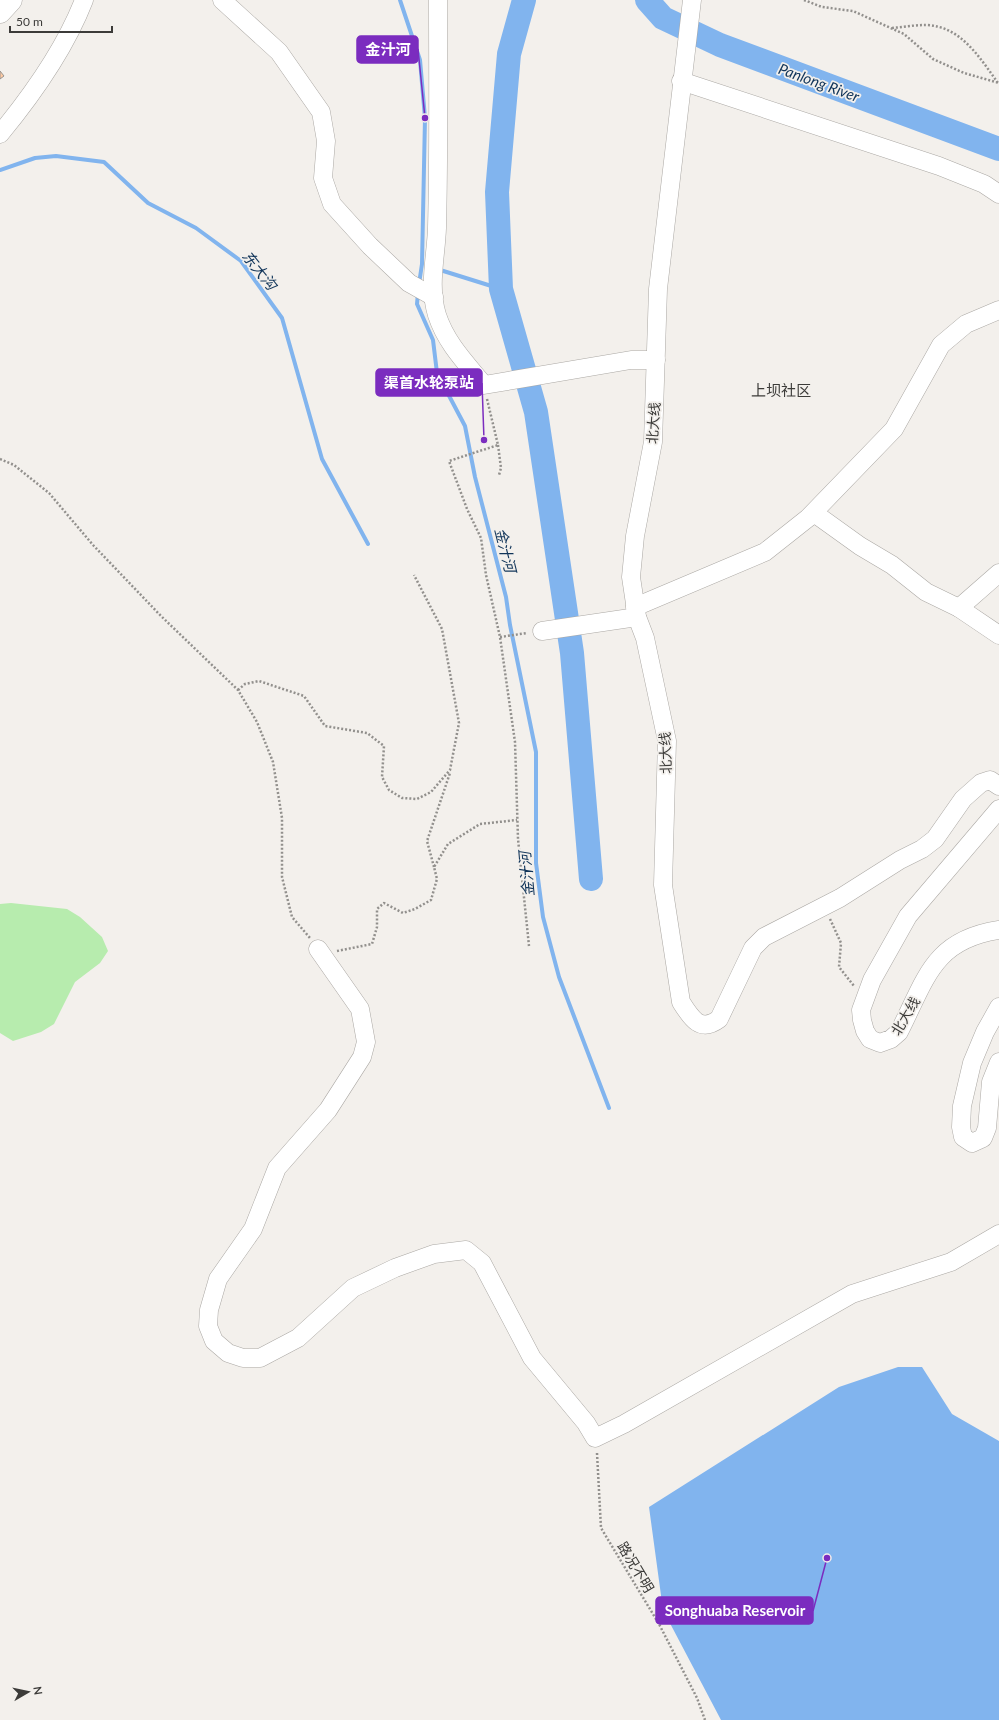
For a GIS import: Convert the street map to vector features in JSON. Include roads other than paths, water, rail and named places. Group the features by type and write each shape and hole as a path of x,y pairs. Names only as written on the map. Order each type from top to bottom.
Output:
{"main road":[{"path":"0,12 11,0"}],"street":[{"path":"0,134 17,114 57,54 75,23 84,0"},
{"path":"223,0 279,52 313,99 320,112 326,141 323,178 332,204 370,246 409,283 430,289"},
{"path":"438,0 437,228 430,289 437,315 450,344 484,385 631,360 656,360"},
{"name":"北大线","path":"692,0 658,289 653,442 634,542 631,577 636,612 645,638 667,741 663,885 681,1002 690,1016 700,1024 711,1024 719,1019 753,948 764,937 840,898 900,860 922,850 935,839 963,799 981,783 990,780 999,786"},
{"path":"682,78 939,166 984,184 999,194"},
{"path":"542,631 608,621 636,612 765,552 814,513 894,429 941,345 966,324 999,310"},
{"path":"814,513 860,546 892,565 926,592 959,608 999,635"},
{"path":"959,608 999,573"},
{"name":"北大线","path":"999,809 908,916 872,980 861,1010 865,1031 870,1040 880,1043 890,1039 899,1032 932,967 946,950 964,939 986,932 999,930"},
{"path":"318,949 360,1009 366,1042 362,1057 328,1110 277,1168 253,1229 218,1279 209,1310 208,1326 214,1341 228,1353 244,1358 260,1358 298,1338 353,1288 395,1268 434,1254 466,1250 482,1263 532,1358 586,1423 596,1438 624,1424 852,1294 951,1262 999,1234"},
{"path":"999,1007 985,1032 972,1063 962,1106 961,1127 963,1137 972,1143 983,1138 987,1128 991,1082 999,1062"}],"water":[{"path":"898,1367 922,1367 952,1414 999,1441 999,1720 721,1720 663,1610 649,1507 839,1387"}],"waterway":[{"name":"金汁河","path":"400,0 420,60 425,118 422,264 419,284"},
{"path":"524,0 509,54 497,192 501,289 536,412 572,653 591,879"},
{"name":"Panlong River","path":"647,0 663,18 720,45 999,149"},
{"name":"东大沟","path":"0,170 35,158 56,156 104,162 148,203 196,228 241,261 282,318 322,459 368,544"},
{"path":"437,269 501,289"},
{"name":"金汁河","path":"418,293 417,304 433,340 437,373 465,426 475,477 506,597 510,625 536,752 536,863 543,917 559,977 609,1108"}],"place":[{"name":"金汁河","path":"425,118"},
{"name":"渠首水轮泵站","path":"484,440"},
{"name":"Songhuaba Reservoir","path":"827,1558"}],"district":[{"name":"上坝社区","path":"781,390"}]}
